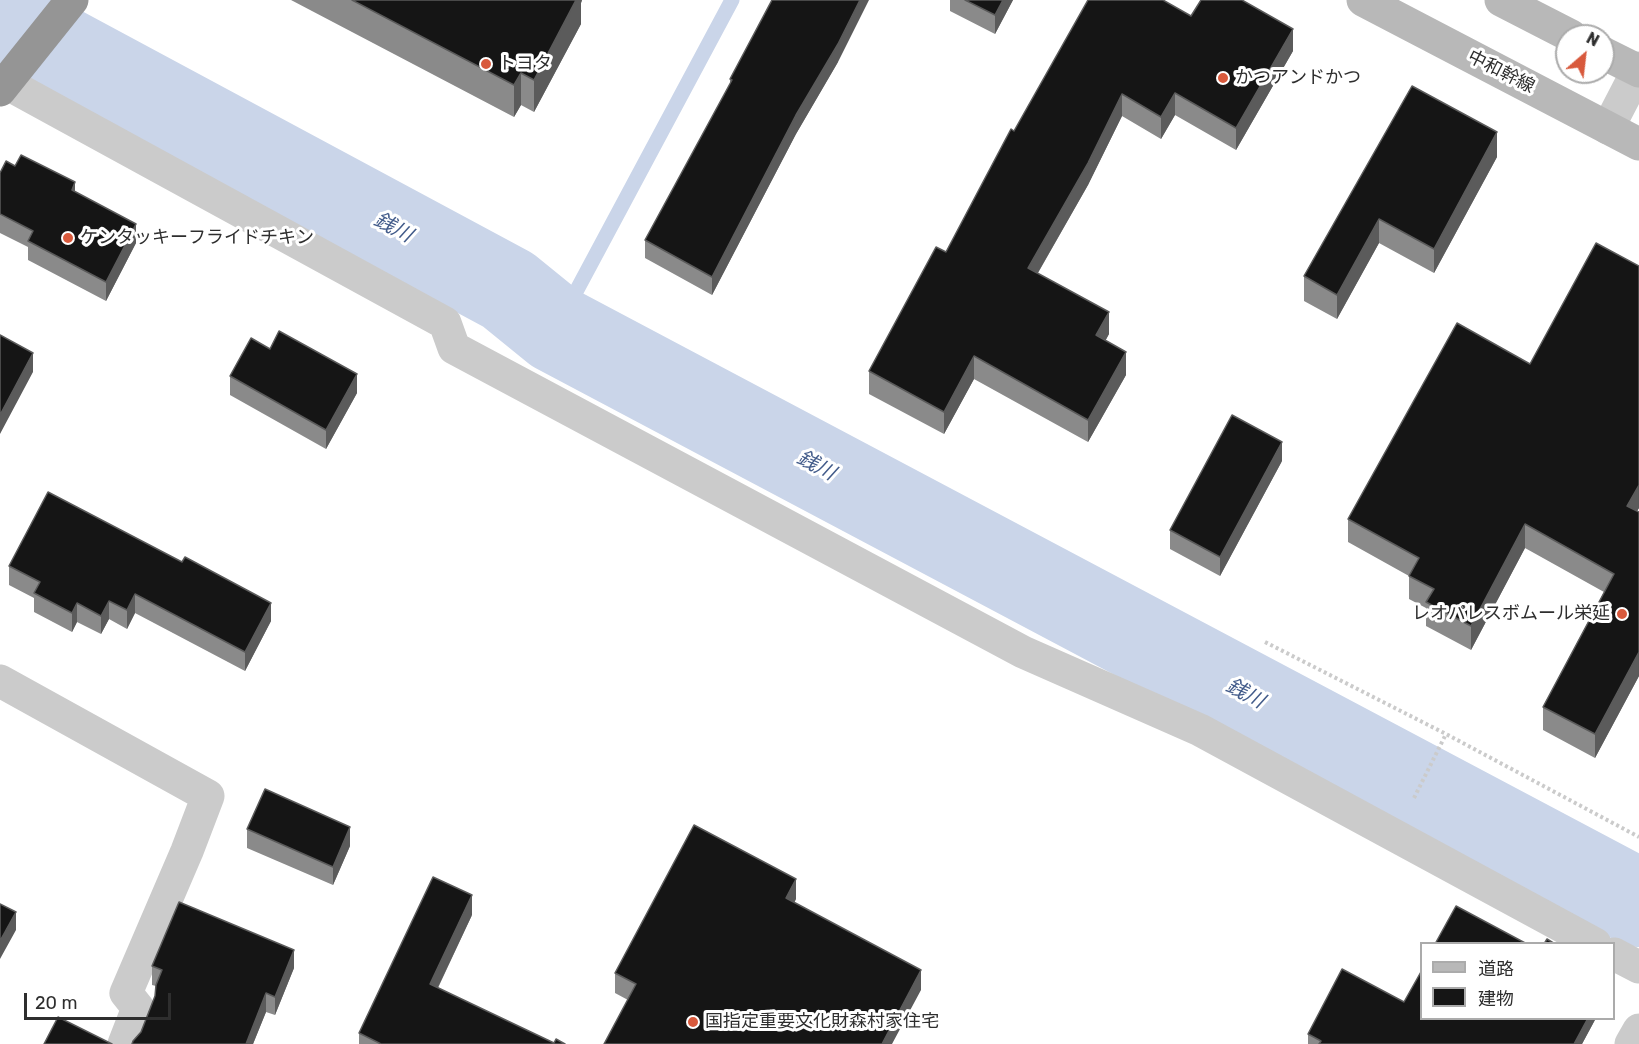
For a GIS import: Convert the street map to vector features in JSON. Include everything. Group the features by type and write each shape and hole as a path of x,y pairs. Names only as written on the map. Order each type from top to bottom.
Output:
{"highway":[{"path":"6,82 72,0"}],"main road":[{"name":"中和幹線","path":"1363,0 1639,144"},
{"path":"1501,0 1555,28"},
{"path":"1615,58 1639,70"}],"street":[{"path":"1608,128 1639,70"},
{"path":"6,82 445,323 454,348 1023,652 1200,730 1591,942"},
{"path":"0,681 208,796 126,993 138,1008 124,1044"},
{"path":"1615,955 1639,967"},
{"path":"1631,1044 1639,1030"}],"path":[{"path":"1265,642 1446,734 1639,837"},
{"path":"1411,805 1446,734"}],"building":[{"path":"352,0 576,0 534,80 521,73 514,85"},
{"path":"772,0 860,0 838,44 796,115 712,277 645,240 732,80 730,79"},
{"path":"965,0 1003,0 995,15"},
{"path":"1088,0 1163,0 1191,16 1201,0 1242,0 1293,29 1236,128 1175,93 1161,117 1122,94 1088,163 1028,268 1109,312 1096,335 1126,352 1088,420 974,356 944,412 869,371 936,247 946,252 1011,129 1014,131"},
{"path":"1412,86 1497,132 1434,249 1379,219 1337,295 1304,276"},
{"name":"ケンタッキーフライドチキン","path":"21,155 75,182 72,190 136,224 106,282 28,241 33,231 0,214 0,173 6,161 15,166"},
{"path":"1596,243 1639,266 1639,485 1627,506 1639,512 1639,652 1595,734 1543,707 1614,574 1525,524 1471,626 1426,602 1434,589 1409,576 1419,558 1348,519 1457,323 1530,364"},
{"path":"279,331 357,374 326,430 230,376 251,338 270,349"},
{"path":"0,335 33,353 0,415"},
{"path":"1232,415 1282,442 1220,557 1170,530"},
{"path":"48,492 182,562 185,557 271,603 245,652 135,594 127,610 109,601 101,616 77,603 72,613 34,593 40,582 9,566"},
{"path":"265,789 350,827 333,867 247,829"},
{"path":"694,825 796,879 786,898 921,970 882,1044 604,1044 636,984 615,973"},
{"path":"433,877 472,895 430,984 554,1043 556,1039 565,1044 381,1044 359,1033"},
{"path":"179,902 294,950 275,997 266,993 246,1044 132,1044 141,1032 155,996 156,985 162,970 152,966"},
{"path":"0,904 16,912 0,941"},
{"path":"1456,906 1523,942 1436,942"},
{"path":"1342,969 1404,1002 1420,974 1420,1020 1587,1020 1574,1044 1319,1044 1321,1041 1308,1034"},
{"path":"58,1017 112,1044 44,1044"}],"waterway":[{"path":"556,329 732,0"},
{"name":"銭川","path":"0,17 508,290 556,329 1639,903"}],"place":[{"name":"トヨタ","path":"486,64"},
{"name":"かつアンドかつ","path":"1223,78"},
{"name":"ケンタッキーフライドチキン","path":"68,238"},
{"name":"レオパレスボムール栄延","path":"1622,614"},
{"name":"国指定重要文化財森村家住宅","path":"693,1022"}]}
